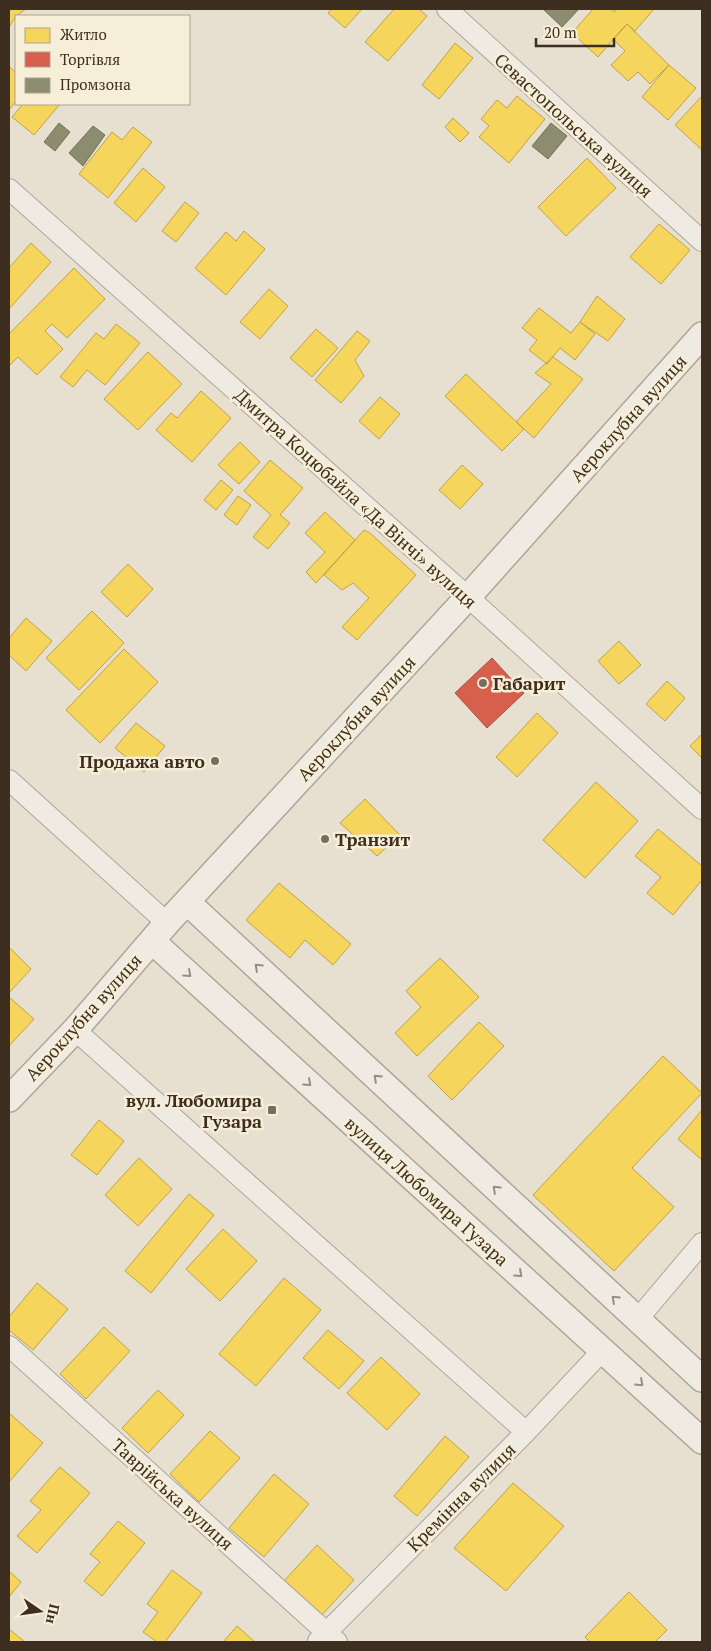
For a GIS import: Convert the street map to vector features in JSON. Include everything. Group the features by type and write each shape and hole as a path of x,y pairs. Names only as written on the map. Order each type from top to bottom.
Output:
{"street":[{"name":"Севастопольська вулиця","path":"447,9 702,241"},
{"name":"Дмитра Коцюбайла «Да Вінчі» вулиця","path":"9,190 468,597 702,809"},
{"name":"Аероклубна вулиця","path":"9,1099 75,1030 159,932 468,597 702,335"},
{"name":"вулиця Любомира Гузара","path":"9,780 159,932 702,1441"},
{"path":"187,902 702,1379"},
{"path":"75,1030 526,1432"},
{"path":"637,1320 702,1243"},
{"name":"Таврійська вулиця","path":"9,1346 326,1639"},
{"name":"Кремінна вулиця","path":"326,1639 603,1350"}],"building: Житло":[{"path":"9,9 26,9 15,15 9,27"},
{"path":"331,9 362,9 345,28 328,13"},
{"path":"394,9 419,9 427,16 388,61 365,42"},
{"path":"593,9 610,9 614,12 617,9 654,9 635,31 627,24 598,57 572,33"},
{"path":"627,24 669,65 650,84 638,72 628,81 611,65 625,51 613,39"},
{"path":"455,43 473,58 439,99 422,85"},
{"path":"669,65 696,88 668,120 642,97"},
{"path":"9,66 15,72 15,102 9,110"},
{"path":"517,96 545,119 509,163 479,137 489,126 481,119 497,100 507,108"},
{"path":"702,96 702,150 675,125"},
{"path":"22,105 59,105 34,135 12,117"},
{"path":"453,118 469,133 460,142 445,127"},
{"path":"133,127 152,142 108,198 79,174 112,132 122,140"},
{"path":"587,158 616,188 566,236 538,207"},
{"path":"143,168 165,187 136,222 114,203"},
{"path":"185,202 199,213 176,242 162,231"},
{"path":"659,224 690,250 661,284 630,257"},
{"path":"244,231 265,249 226,295 195,268 226,232 236,241"},
{"path":"31,243 51,262 9,309 9,268"},
{"path":"74,268 105,299 67,338 52,324 45,331 63,349 37,375 18,357 9,366 9,334"},
{"path":"269,289 288,306 260,339 240,322"},
{"path":"597,296 625,319 608,341 580,322"},
{"path":"539,308 571,333 580,322 595,334 575,360 560,348 547,364 529,350 537,340 522,328"},
{"path":"116,324 140,343 105,385 87,370 73,387 60,377 96,333 104,339"},
{"path":"316,329 338,348 312,377 290,358"},
{"path":"357,331 370,341 355,360 364,376 341,403 315,380"},
{"path":"148,352 182,384 138,430 104,399"},
{"path":"553,357 583,379 534,438 516,422 551,384 535,373"},
{"path":"466,374 524,429 502,451 445,396"},
{"path":"201,391 231,418 192,462 156,430 171,413 177,418"},
{"path":"380,397 400,414 379,439 359,421"},
{"path":"240,442 260,462 239,484 218,465"},
{"path":"270,460 303,488 280,515 290,523 268,549 253,537 271,515 244,491"},
{"path":"462,465 483,484 460,509 439,490"},
{"path":"221,480 233,490 216,510 204,500"},
{"path":"238,496 251,505 237,525 224,515"},
{"path":"325,512 355,540 316,583 306,572 325,552 305,533"},
{"path":"364,530 370,533 416,575 357,640 342,627 369,598 353,583 342,590 324,575"},
{"path":"128,564 153,589 127,617 101,592"},
{"path":"92,611 124,643 79,690 46,658"},
{"path":"26,618 52,641 26,671 9,655 9,638"},
{"path":"619,641 641,665 619,684 598,661"},
{"path":"124,649 158,682 100,743 66,710"},
{"path":"667,681 685,698 665,721 646,704"},
{"path":"537,713 558,733 517,777 496,757"},
{"path":"136,723 165,746 144,772 115,748"},
{"path":"702,734 702,758 690,746"},
{"path":"596,782 638,821 585,878 543,840"},
{"path":"365,799 400,835 377,856 340,823"},
{"path":"658,829 702,866 702,880 673,915 647,893 661,877 635,856"},
{"path":"279,883 351,944 333,965 305,940 290,958 246,920"},
{"path":"9,947 31,969 9,993"},
{"path":"440,958 479,997 417,1056 395,1033 421,1007 406,991"},
{"path":"9,997 34,1019 9,1046"},
{"path":"479,1022 504,1046 452,1100 428,1076"},
{"path":"663,1056 702,1093 632,1168 674,1207 614,1271 533,1195"},
{"path":"702,1110 702,1160 678,1139"},
{"path":"99,1120 124,1141 97,1175 71,1155"},
{"path":"139,1158 172,1189 138,1226 105,1195"},
{"path":"189,1194 214,1215 151,1293 125,1271"},
{"path":"223,1229 257,1261 220,1301 186,1269"},
{"path":"284,1278 321,1310 256,1386 219,1354"},
{"path":"37,1283 68,1309 33,1350 9,1330 9,1317"},
{"path":"104,1327 130,1351 86,1399 60,1374"},
{"path":"328,1330 364,1361 339,1389 303,1358"},
{"path":"381,1357 420,1394 387,1430 347,1393"},
{"path":"158,1390 184,1415 148,1453 122,1428"},
{"path":"9,1413 43,1443 9,1482"},
{"path":"210,1431 240,1458 199,1502 170,1474"},
{"path":"445,1436 469,1457 417,1516 394,1496"},
{"path":"60,1467 90,1493 37,1553 17,1536 41,1510 30,1501"},
{"path":"274,1474 309,1504 264,1557 229,1528"},
{"path":"513,1483 564,1526 506,1591 454,1548"},
{"path":"118,1521 145,1543 102,1596 84,1581 100,1562 90,1554"},
{"path":"317,1545 354,1580 321,1616 284,1581"},
{"path":"172,1570 202,1593 165,1642 157,1642 143,1632 158,1612 147,1604"},
{"path":"9,1571 21,1582 9,1597"},
{"path":"629,1592 667,1630 655,1642 590,1642 585,1637"},
{"path":"237,1626 255,1642 223,1642"},
{"path":"9,1629 25,1642 9,1642"}],"building: Торгівля":[{"path":"492,658 524,693 487,728 455,693"}],"building: Промзона":[{"path":"543,9 579,9 562,27"},
{"path":"59,123 70,132 55,151 44,142"},
{"path":"551,123 567,136 548,159 532,146"},
{"path":"93,126 105,135 83,166 69,153"}],"place":[{"name":"Габарит","path":"483,683"},
{"name":"Продажа авто","path":"215,761"},
{"name":"Транзит","path":"325,839"},
{"name":"вул. Любомира Гузара","path":"272,1110"}]}
